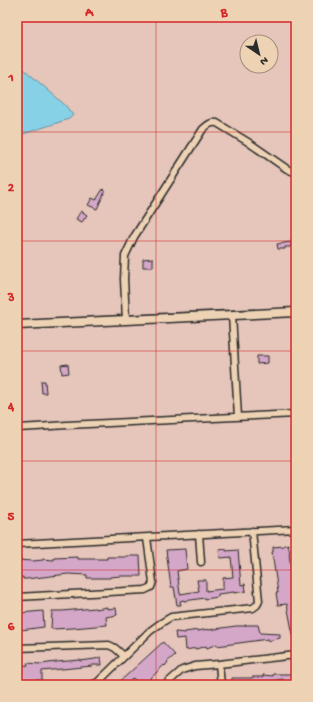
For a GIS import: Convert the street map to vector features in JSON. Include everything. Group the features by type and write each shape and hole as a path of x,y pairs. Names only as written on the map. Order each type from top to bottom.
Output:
{"street":[{"path":"126,320 124,279 125,256 134,237 207,125 211,122 217,123 296,174"},
{"path":"17,325 296,312"},
{"path":"232,315 238,417"},
{"path":"17,428 296,414"},
{"path":"17,544 296,529"},
{"path":"98,684 124,656 161,622 171,617 253,608 257,605 259,601 252,531"},
{"path":"199,534 201,562"},
{"path":"17,597 145,590 151,587 153,582 147,538"},
{"path":"17,648 109,645 124,656"},
{"path":"166,685 182,670 195,666 296,655"},
{"path":"219,664 221,685"}],"water":[{"path":"17,63 65,105 73,115 69,119 17,136"}],"building":[{"path":"103,189 105,191 97,209 88,205 92,198 96,200"},
{"path":"81,211 87,215 82,222 76,219"},
{"path":"291,242 291,247 278,249 277,244"},
{"path":"153,258 153,267 143,267 143,259"},
{"path":"257,356 268,356 268,363 257,364"},
{"path":"68,364 69,373 62,374 61,365"},
{"path":"41,381 45,381 46,393 42,393"},
{"path":"288,544 291,570 296,593 296,641 294,641 287,604 278,605 276,593 278,593 272,552 273,547"},
{"path":"185,549 187,569 177,571 180,594 199,591 197,580 206,580 206,591 223,589 223,578 233,577 231,557 220,558 219,550 226,549 226,551 238,550 241,585 245,584 246,591 218,594 218,597 205,599 184,600 180,601 181,605 177,605 174,587 171,587 166,550"},
{"path":"140,556 141,576 87,578 87,575 68,574 26,579 23,579 23,577 17,578 17,560 54,560 54,558 78,557 78,559 107,559 107,557"},
{"path":"107,607 107,609 116,608 117,615 106,617 107,625 51,628 52,611"},
{"path":"43,611 44,627 21,630 20,613"},
{"path":"258,625 260,633 280,634 280,638 268,641 268,639 217,646 217,644 207,648 206,646 186,650 185,638 176,639 175,632 185,633 198,630"},
{"path":"163,642 175,655 167,662 165,666 164,665 143,685 140,685 133,678 126,685 116,685"},
{"path":"101,657 102,665 42,671 42,680 17,681 17,663 28,666 27,663 41,664 80,661"},
{"path":"273,674 296,674 296,685 285,685 283,679 253,684 232,685 232,678 263,677 263,675 273,676"}],"waterway":[{"path":"84,17 92,22 108,19 109,17"}]}
